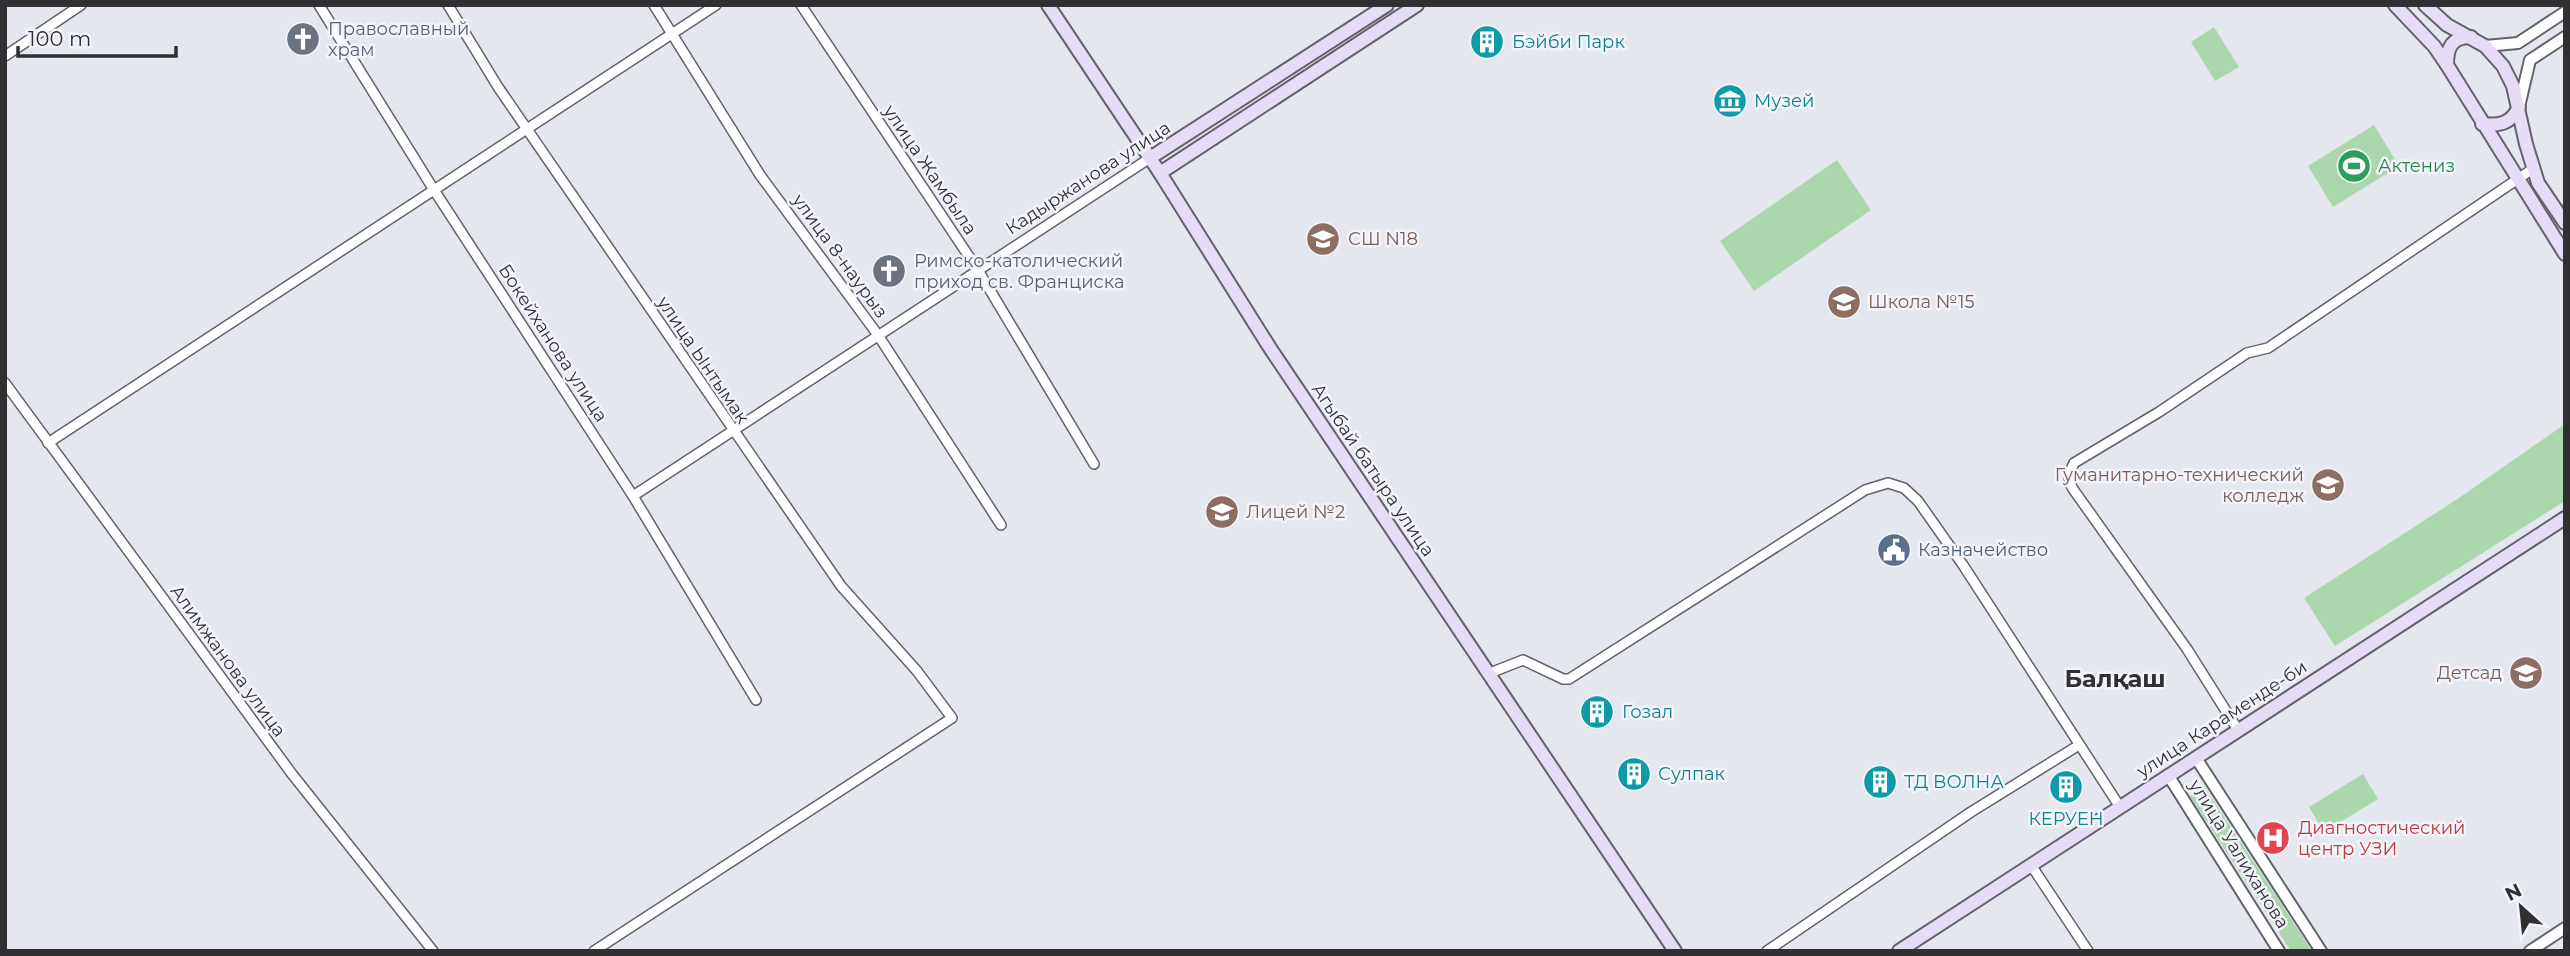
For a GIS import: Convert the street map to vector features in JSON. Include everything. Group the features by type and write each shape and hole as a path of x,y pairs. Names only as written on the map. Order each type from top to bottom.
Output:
{"main road":[{"name":"Агыбай батыра улица","path":"1048,5 1160,173 1285,369 1675,951"},
{"name":"Кадыржанова улица","path":"1150,158 1387,5"},
{"name":"Кадыржанова улица","path":"1160,173 1417,5"},
{"path":"2395,5 2434,46 2447,65 2565,254"},
{"path":"2425,5 2447,25 2485,46 2503,66 2513,86 2538,183 2565,223"},
{"path":"2447,65 2450,44 2462,37 2472,37"},
{"path":"2482,124 2504,124 2514,116 2519,107"},
{"name":"улица Караменде-би","path":"1899,951 2565,518"}],"street":[{"path":"5,56 81,5"},
{"name":"Бокейханова улица","path":"319,5 434,190 633,496 756,700"},
{"name":"улица Ынтымак","path":"448,5 527,129 841,586 917,671 952,718 594,951"},
{"name":"улица 8-наурыз","path":"654,5 760,175 878,335 1001,525"},
{"path":"48,443 716,5"},
{"name":"улица Жамбыла","path":"801,5 978,270 1094,464"},
{"path":"2485,46 2518,43 2565,12"},
{"path":"2519,107 2530,60 2565,37"},
{"name":"Кадыржанова улица","path":"633,496 1150,158"},
{"path":"2238,730 2187,649 2073,489 2069,482 2069,472 2074,463 2159,412 2247,354 2268,348 2534,168"},
{"name":"Алимжанова улица","path":"5,383 292,774 433,951"},
{"path":"1490,673 1523,660 1563,680 1569,679 1865,490 1888,483 1904,488 1918,501 1963,565 2120,807"},
{"path":"1767,951 1971,813 2079,745"},
{"name":"улица Уалиханова","path":"2196,758 2321,951"},
{"name":"улица Уалиханова","path":"2168,775 2279,951"},
{"path":"2031,865 2088,951"},
{"path":"2530,951 2565,928"}],"green space":[{"path":"2214,27 2239,67 2215,81 2191,42"},
{"name":"Актениз","path":"2374,125 2399,166 2333,207 2308,166"},
{"path":"1837,160 1871,210 1754,291 1720,241"},
{"path":"2565,424 2565,501 2335,646 2304,598 2459,498"},
{"path":"2363,774 2378,799 2324,832 2309,807"},
{"path":"2204,786 2312,951 2291,951 2190,796"}],"place":[{"name":"Православный храм","path":"303,39"},
{"name":"Бэйби Парк","path":"1487,42"},
{"name":"Музей","path":"1730,101"},
{"name":"Актениз","path":"2354,166"},
{"name":"СШ N18","path":"1323,239"},
{"name":"Римско-католический приход св. Франциска","path":"889,271"},
{"name":"Школа №15","path":"1844,302"},
{"name":"Гуманитарно-технический колледж","path":"2328,485"},
{"name":"Лицей №2","path":"1222,512"},
{"name":"Казначейство","path":"1894,550"},
{"name":"Детсад","path":"2526,673"},
{"name":"Гозал","path":"1597,712"},
{"name":"Сулпак","path":"1634,774"},
{"name":"ТД ВОЛНА","path":"1880,782"},
{"name":"КЕРУЕН","path":"2066,787"},
{"name":"Диагностический центр УЗИ","path":"2273,838"}],"district":[{"name":"Балқаш","path":"2115,678"}]}
